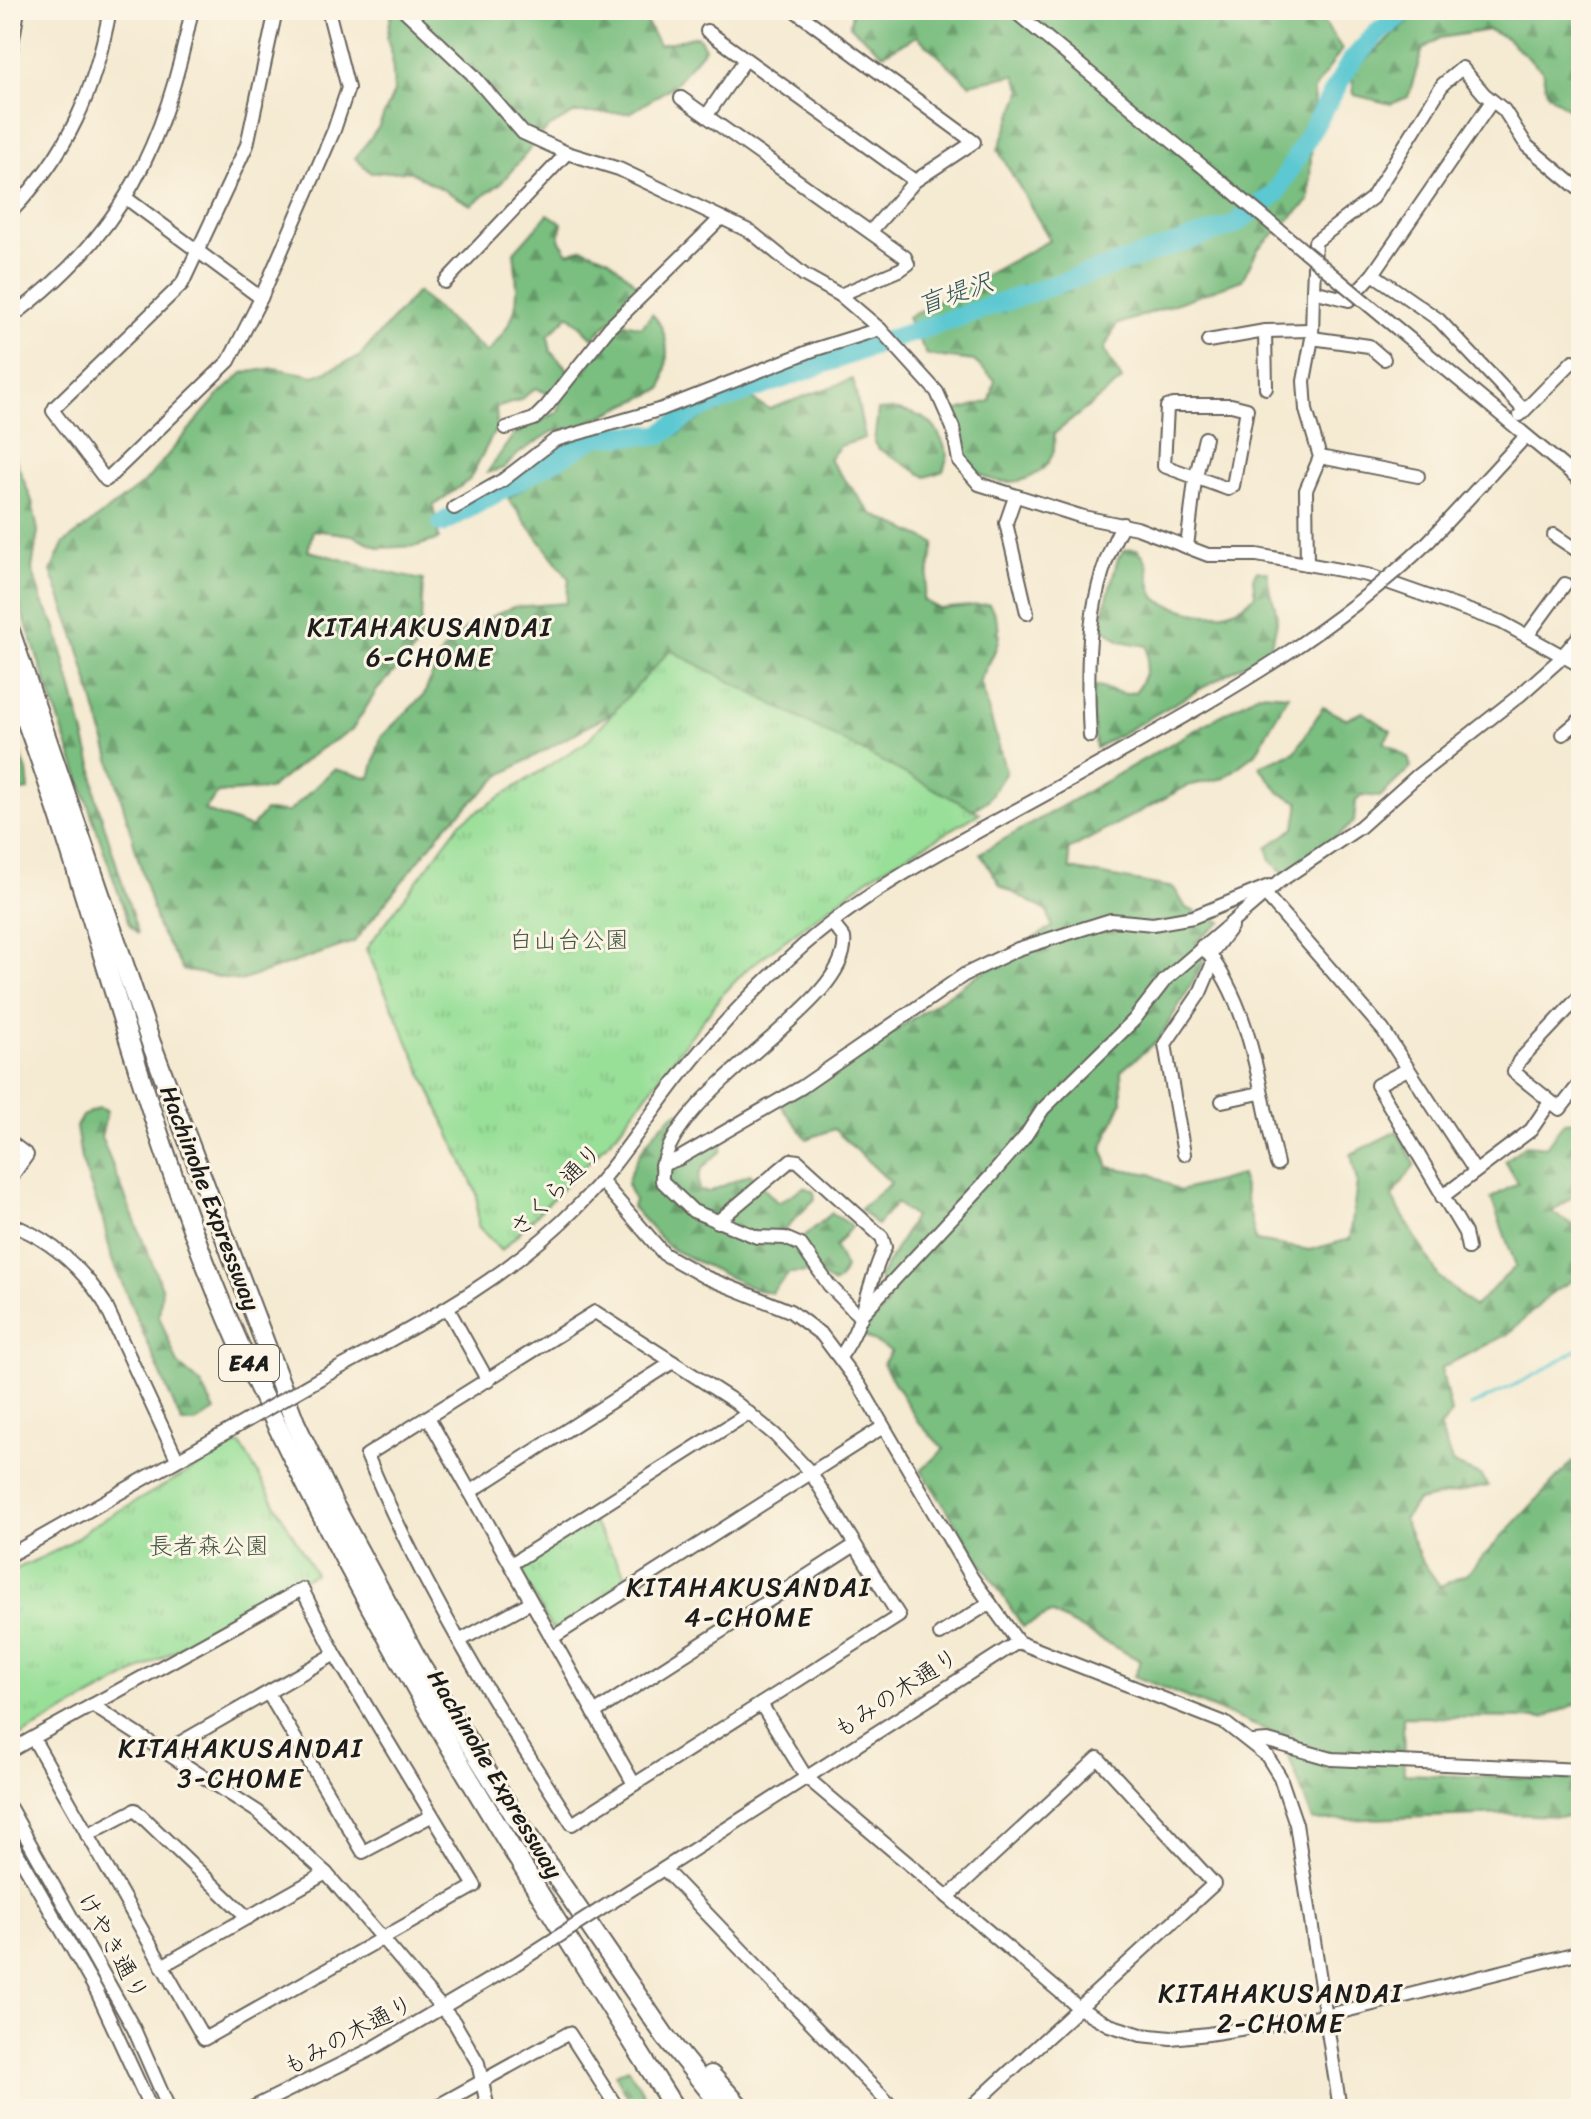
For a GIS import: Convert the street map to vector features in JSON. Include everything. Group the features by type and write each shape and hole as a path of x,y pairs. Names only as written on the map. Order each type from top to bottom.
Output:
{"highway":[{"name":"Hachinohe Expressway","path":"10,631 151,1043 295,1422 333,1503 421,1666 516,1818 604,1948"},
{"name":"Hachinohe Expressway","path":"10,678 159,1140 228,1318 319,1510 407,1675 604,1996"},
{"path":"604,1948 665,2036 724,2109"},
{"path":"604,1948 742,2109"},
{"path":"604,1996 675,2109"},
{"path":"604,1996 683,2109"}],"street":[{"path":"10,55 18,10"},
{"path":"10,213 46,173 72,131 94,81 110,10"},
{"path":"10,318 70,268 126,198 166,117 192,10"},
{"path":"276,10 247,145 198,252 170,299 53,411 106,480 229,361 261,298 334,130 348,88 328,10"},
{"path":"404,10 472,74 511,123 536,141 619,169 751,232 804,275 840,295 880,329 937,392 953,428 964,471 979,484 1083,517 1123,524 1208,555 1257,555 1367,575 1501,622 1581,666"},
{"path":"794,10 971,136 973,145 915,181 871,231"},
{"path":"1013,10 1581,481"},
{"path":"707,31 915,181"},
{"path":"707,115 745,60"},
{"path":"1307,564 1306,490 1320,457 1306,410 1304,381 1312,334 1315,242 1372,198 1443,84 1465,68 1492,101 1504,110 1527,146 1581,191"},
{"path":"681,98 905,257 908,264 840,295"},
{"path":"1313,291 1349,300 1373,274 1492,101"},
{"path":"445,282 567,153"},
{"path":"126,198 261,298"},
{"path":"506,428 534,419 610,327 721,218"},
{"path":"1373,274 1439,320 1524,410"},
{"path":"454,508 503,480 555,440 662,409 813,350 880,329"},
{"path":"1265,331 1266,388"},
{"path":"1208,341 1265,331 1312,334 1369,346 1384,359"},
{"path":"1512,423 1573,361"},
{"path":"1231,405 1247,409 1233,486 1228,489 1195,480 1164,466 1161,461 1167,407 1231,405"},
{"name":"さくら通り","path":"10,1555 448,1309 506,1271 601,1181 722,1026 773,974 832,923 925,862 1302,647 1349,613 1429,541 1526,436"},
{"path":"1187,547 1195,480 1205,438"},
{"path":"1320,457 1418,476"},
{"path":"1015,497 1006,523 1027,613"},
{"path":"1090,736 1087,678 1092,614 1112,543 1123,524"},
{"path":"1554,535 1581,553"},
{"path":"1527,636 1565,584"},
{"path":"862,1316 990,1177 1024,1138 1043,1109 1134,1020 1154,990 1209,954 1233,924 1280,881 1360,827 1417,776 1520,695 1581,634"},
{"path":"1563,734 1581,719"},
{"path":"661,1165 678,1159 802,1087 964,975 1018,949 1111,920 1153,924 1193,917 1280,881"},
{"path":"1265,894 1383,1030 1475,1171"},
{"path":"832,923 844,938 842,960 791,1019 704,1096 661,1165 662,1181 693,1211 757,1237 785,1238 801,1245 829,1285 862,1316"},
{"path":"1209,954 1245,1029 1277,1164"},
{"path":"1184,1154 1165,1044 1200,993 1209,954"},
{"path":"1581,995 1515,1067 1516,1076 1560,1109 1581,1082"},
{"path":"1408,1069 1377,1085 1465,1233 1468,1248"},
{"path":"1222,1101 1260,1093"},
{"path":"1442,1197 1531,1130 1550,1102"},
{"path":"10,1142 27,1155 10,1179"},
{"path":"717,1222 791,1160 798,1161 882,1237 885,1247 862,1316 840,1357"},
{"path":"601,1181 664,1254 705,1277 790,1311 822,1335 840,1357 990,1603 1018,1642 1225,1723 1253,1742 1280,1777 1291,1802 1340,2109"},
{"path":"10,1224 37,1235 61,1251 91,1283 177,1459"},
{"path":"448,1309 488,1381"},
{"path":"595,1312 673,1362 749,1413 811,1473 899,1616 572,1824 459,1641 396,1524 367,1455 429,1419 595,1312"},
{"path":"470,1492 673,1362"},
{"path":"511,1564 749,1413"},
{"path":"429,1419 634,1784"},
{"path":"552,1638 883,1427"},
{"path":"594,1713 855,1545"},
{"path":"10,1751 33,1738 92,1705 302,1589 335,1654 475,1886 204,2039 33,1738"},
{"path":"459,1641 531,1602"},
{"path":"940,1634 990,1603"},
{"name":"もみの木通り","path":"250,2109 356,2058 443,2009 1018,1642"},
{"path":"164,1752 335,1654"},
{"path":"268,1693 363,1852 431,1816"},
{"path":"761,1704 806,1777 1079,2008 1109,2025 1141,2035 1171,2038 1325,2016 1581,1952"},
{"path":"92,1705 258,1812 326,1873 443,2009 467,2042 484,2080 488,2109"},
{"path":"1253,1742 1268,1741 1332,1759 1581,1770"},
{"path":"948,1897 1098,1758 1214,1884 969,2109"},
{"name":"けやき通り","path":"10,1808 134,2029 169,2109"},
{"path":"87,1835 135,1810 248,1918"},
{"name":"けやき通り","path":"10,1840 97,1992 151,2109"},
{"path":"664,1869 894,2109"},
{"path":"162,1966 326,1873"},
{"path":"432,2109 569,2033 618,2109"}],"green space":[{"path":"392,10 576,10 593,16 642,14 659,45 698,36 705,48 673,86 630,113 575,113 547,129 501,183 471,205 409,171 371,173 355,158 378,128 394,92 392,56 387,38"},
{"path":"852,10 1316,10 1342,49 1314,90 1309,201 1258,249 1242,280 1116,325 1104,350 1122,380 1054,434 1054,451 1047,465 1025,479 999,481 975,470 961,442 955,411 990,401 995,380 974,361 927,355 907,318 1050,240 998,150 1022,90 1015,75 969,84 917,36 883,54 850,26"},
{"path":"1422,10 1581,10 1581,119 1547,93 1542,70 1506,38 1489,30 1440,38 1423,49 1408,97 1391,104 1354,95 1352,76 1357,67"},
{"path":"548,214 562,223 559,239 568,253 583,248 608,258 642,289 593,338 569,315 548,336 551,352 569,370 550,395 536,388 520,400 496,408 497,427 469,480 433,506 439,539 417,546 380,548 352,535 313,530 308,551 423,580 420,644 377,690 352,730 320,749 269,789 218,793 204,810 251,828 265,811 289,812 334,769 370,778 381,737 424,695 442,651 467,628 513,607 566,603 569,579 508,499 551,469 604,442 654,442 679,434 707,414 749,398 769,409 853,379 865,438 840,446 829,459 872,514 935,543 923,600 940,609 989,604 999,634 995,651 980,680 1006,772 987,801 924,839 615,711 501,775 447,825 354,942 240,981 183,970 158,928 78,646 51,571 63,544 145,482 216,398 243,373 274,368 315,376 359,357 417,292 487,353 507,328 516,307 514,252"},
{"path":"652,314 666,340 667,360 662,389 575,428 552,432 519,453 504,468 487,473 514,434 558,412 562,397 624,323 642,327"},
{"path":"893,409 923,417 935,428 948,455 943,471 926,477 874,443 878,410"},
{"path":"10,445 32,501 38,531 32,569 42,602 55,625 93,769 96,798 138,934 129,924 10,577"},
{"path":"1137,549 1147,565 1156,598 1196,613 1218,614 1247,603 1255,595 1253,578 1257,570 1268,572 1277,616 1276,626 1269,650 1096,748 1092,701 1095,686 1124,694 1135,692 1146,670 1147,646 1120,641 1103,627 1102,617 1118,558 1125,550"},
{"name":"白山台公園","path":"670,650 980,813 873,875 748,968 723,994 617,1133 501,1251 478,1226 477,1194 366,949 461,822 586,742"},
{"path":"1260,693 1288,695 1256,753 1224,778 1187,786 1068,850 1070,869 1174,888 1186,908 1222,922 1196,942 1204,963 1159,1039 1121,1071 1122,1102 1102,1149 1109,1167 1151,1174 1179,1191 1241,1175 1256,1241 1310,1250 1350,1239 1357,1182 1351,1154 1397,1131 1415,1164 1392,1197 1439,1277 1474,1307 1516,1266 1491,1198 1518,1183 1505,1161 1526,1145 1546,1147 1564,1122 1581,1121 1581,1190 1552,1212 1581,1230 1581,1275 1553,1292 1508,1334 1441,1368 1451,1413 1440,1429 1453,1464 1480,1475 1488,1486 1417,1501 1404,1520 1420,1558 1440,1586 1467,1574 1572,1462 1581,1465 1581,1702 1544,1718 1403,1717 1404,1774 1581,1780 1581,1817 1508,1814 1313,1821 1281,1736 1134,1676 1141,1661 1051,1613 1023,1627 921,1470 944,1449 918,1422 883,1364 891,1351 860,1334 887,1305 879,1278 914,1217 896,1203 877,1225 860,1209 891,1183 834,1129 807,1139 780,1104 1052,927 1047,911 1001,886 980,853"},
{"path":"1323,707 1346,719 1363,712 1391,731 1384,742 1408,758 1411,767 1380,797 1361,795 1356,801 1354,822 1324,848 1283,873 1271,860 1267,847 1295,828 1299,802 1280,793 1259,766 1295,752"},
{"path":"10,726 27,771 29,790 10,792"},
{"path":"99,1108 107,1111 101,1137 162,1288 159,1316 178,1364 201,1384 215,1411 195,1423 182,1423 176,1410 112,1260 103,1220 81,1159 76,1127 82,1116"},
{"path":"679,1111 683,1114 659,1160 718,1139 722,1143 721,1151 700,1173 699,1191 709,1192 750,1174 778,1203 804,1187 814,1192 815,1199 780,1234 801,1239 832,1213 852,1226 835,1247 845,1268 840,1280 834,1284 814,1272 789,1273 771,1293 754,1289 669,1248 632,1207 634,1200 627,1184 647,1143"},
{"name":"長者森公園","path":"240,1443 315,1573 10,1742 10,1572 61,1548 90,1527"},
{"path":"591,1519 631,1583 557,1629 551,1628 519,1569 520,1565"},
{"path":"628,2068 653,2109 635,2109 615,2074"}],"waterway":[{"name":"盲堤沢","path":"442,523 598,436 660,435 696,410 880,343 1234,225 1276,193 1350,63 1376,34 1408,10"},
{"path":"1471,1406 1539,1373 1581,1347"}],"district":[{"name":"KITAHAKUSANDAI 6-CHOME","path":"430,642"},
{"name":"KITAHAKUSANDAI 4-CHOME","path":"749,1602"},
{"name":"KITAHAKUSANDAI 3-CHOME","path":"241,1763"},
{"name":"KITAHAKUSANDAI 2-CHOME","path":"1281,2008"}]}
